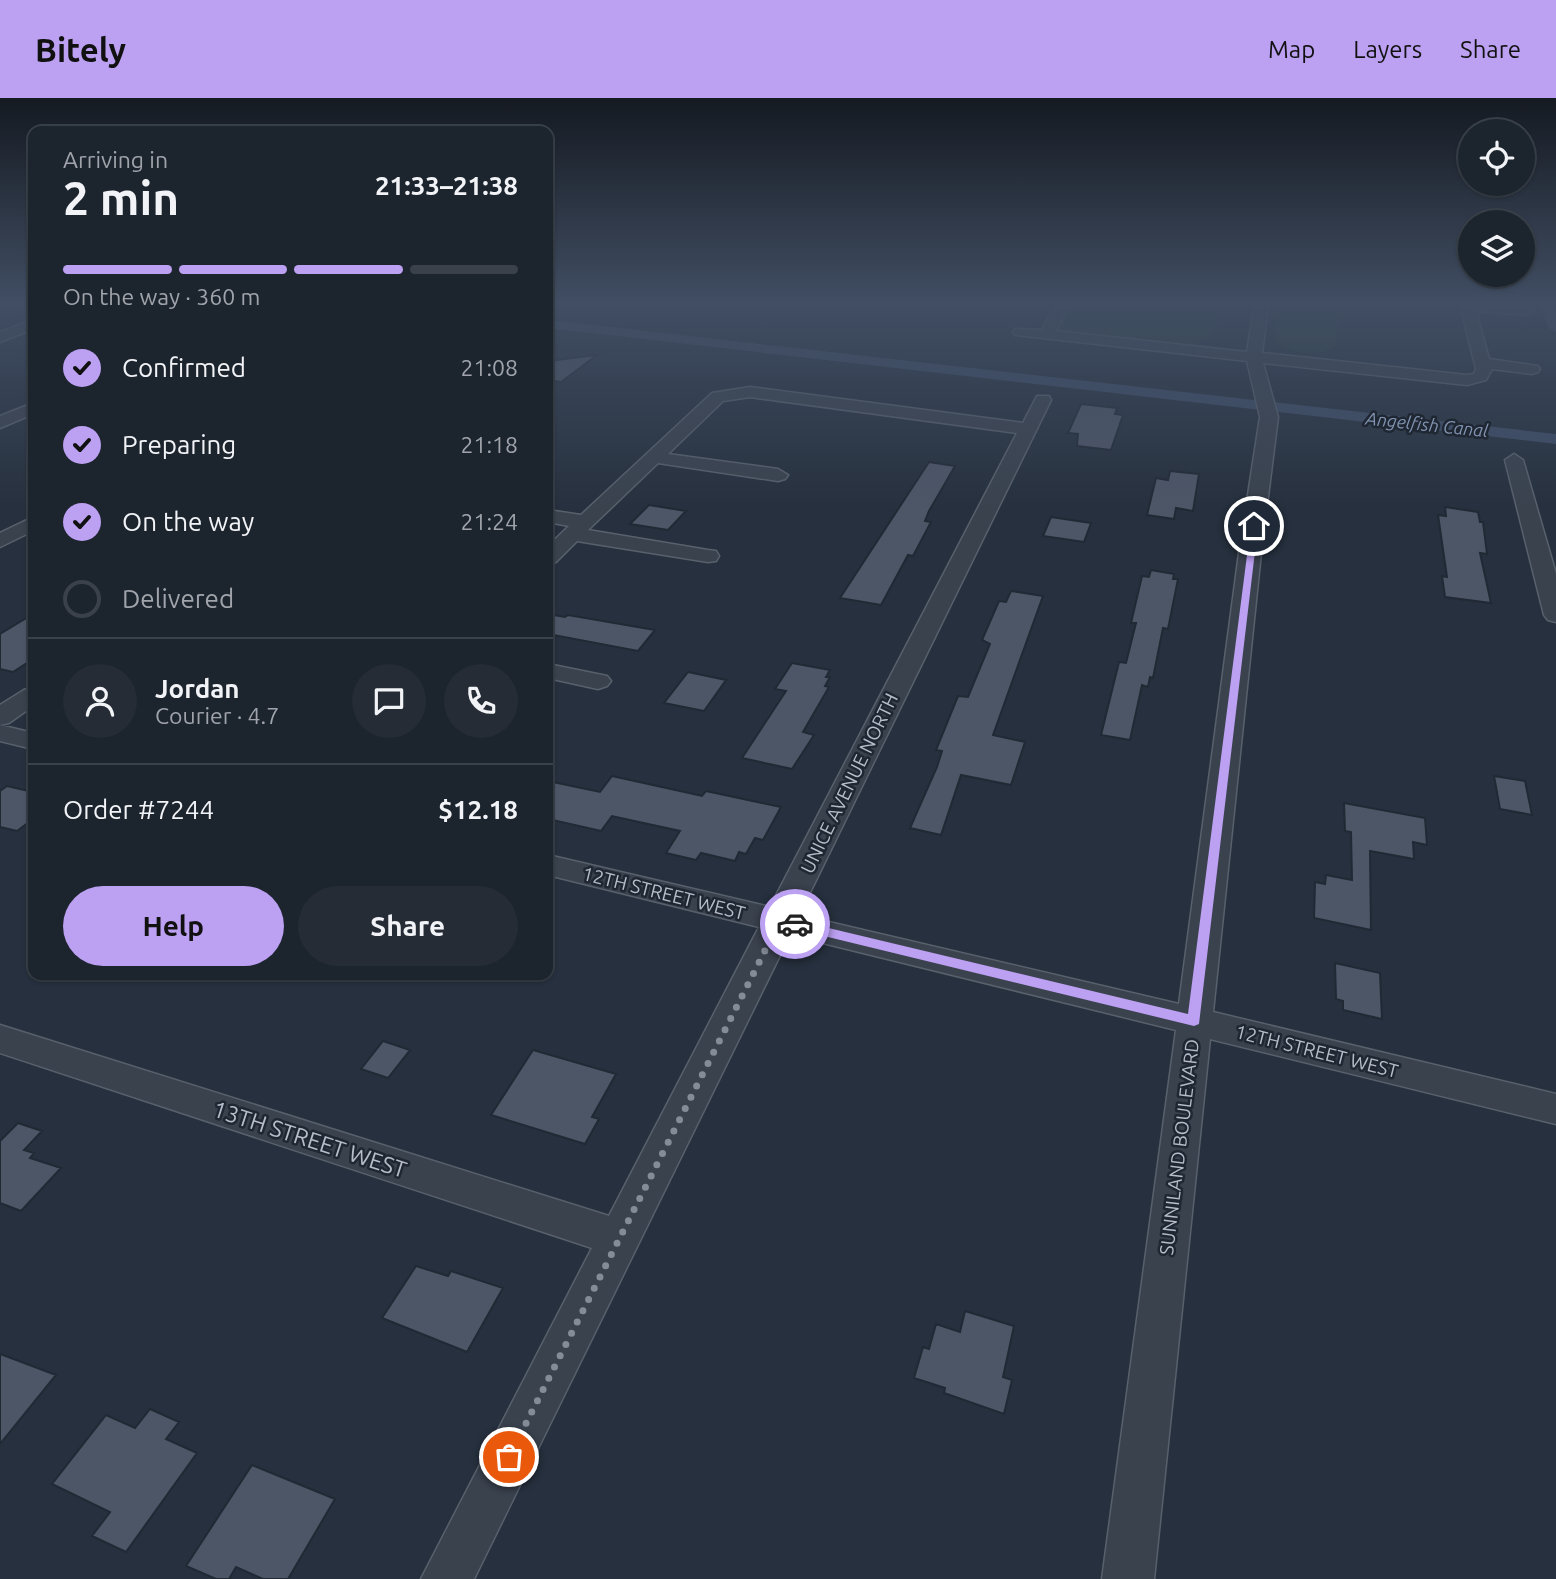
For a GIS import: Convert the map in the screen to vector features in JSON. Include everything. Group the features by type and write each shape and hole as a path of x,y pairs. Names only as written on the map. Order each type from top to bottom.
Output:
{"street":[{"name":"SUNNILAND BOULEVARD","path":"1128,1579 1267,408 1257,370"},
{"path":"1370,370 1467,380 1482,370"},
{"name":"UNICE AVENUE NORTH","path":"447,1579 1035,414 733,393 718,397 653,457"},
{"path":"0,423 28,410"},
{"path":"553,552 653,457 778,475"},
{"path":"1514,460 1556,615"},
{"path":"553,518 577,528 708,556"},
{"path":"0,541 28,526"},
{"path":"553,672 598,681"},
{"path":"0,717 28,698"},
{"name":"12TH STREET WEST","path":"553,866 1556,1109"},
{"name":"13TH STREET WEST","path":"0,1039 619,1238"}],"building":[{"path":"553,370 577,370 561,382 553,381"},
{"path":"1081,404 1117,408 1115,414 1123,415 1111,450 1077,446 1078,434 1068,433"},
{"path":"929,462 955,466 929,511 925,521 931,522 913,556 908,555 881,605 840,598"},
{"path":"1170,471 1199,474 1193,511 1176,508 1174,519 1147,515 1156,478 1168,480"},
{"path":"649,505 686,511 668,530 630,524"},
{"path":"1445,507 1478,512 1480,522 1483,522 1487,554 1480,553 1491,603 1445,597 1442,576 1447,577 1438,515 1446,516"},
{"path":"1051,517 1091,523 1084,542 1043,536"},
{"path":"1151,570 1174,574 1173,579 1178,579 1168,629 1163,628 1153,678 1150,677 1148,687 1142,685 1130,740 1101,735 1119,662 1126,663 1136,623 1131,623 1142,576 1149,577"},
{"path":"1011,591 1043,596 993,735 1025,742 1011,785 961,775 941,835 910,828 937,767 942,751 936,750 958,696 968,697 990,644 982,640 999,601 1006,602"},
{"path":"553,615 655,630 638,651 553,635"},
{"path":"28,617 28,662 13,672 0,669 0,634"},
{"path":"792,663 830,670 825,686 829,687 803,732 814,735 792,769 742,758 786,691 775,689"},
{"path":"688,672 726,680 704,711 664,703"},
{"path":"612,776 702,796 706,791 781,807 763,840 755,838 746,854 739,852 735,861 701,853 696,860 666,853 680,831 612,816 601,831 553,820 553,782 600,792"},
{"path":"1494,776 1525,781 1532,815 1500,809"},
{"path":"7,786 28,791 28,823 17,831 0,827 0,791"},
{"path":"1344,803 1425,818 1427,845 1413,842 1414,859 1370,851 1371,930 1314,918 1315,882 1325,884 1326,875 1352,880 1351,832 1345,831"},
{"path":"1335,963 1380,973 1382,1019 1343,1010 1343,1001 1336,999"},
{"path":"383,1041 410,1050 388,1078 361,1069"},
{"path":"533,1050 616,1074 592,1117 599,1119 585,1144 491,1115"},
{"path":"18,1123 42,1131 24,1150 34,1153 30,1158 61,1168 21,1211 0,1203 0,1141"},
{"path":"416,1266 448,1276 451,1271 503,1288 467,1352 382,1318"},
{"path":"965,1311 1014,1326 1003,1377 1012,1380 1004,1414 944,1393 945,1388 914,1378 923,1347 929,1349 936,1324 960,1332"},
{"path":"0,1354 56,1375 0,1444"},
{"path":"150,1409 179,1422 166,1439 197,1453 126,1552 92,1536 110,1512 52,1484 106,1415 135,1428"},
{"path":"252,1465 335,1499 288,1579 263,1579 236,1567 229,1579 216,1579 186,1566"}],"waterway":[{"name":"Angelfish Canal","path":"952,370 1556,439"}],"way so far":[{"path":"509,1457 780,921 795,924"}],"route":[{"path":"795,924 1194,1020 1254,526"}]}
